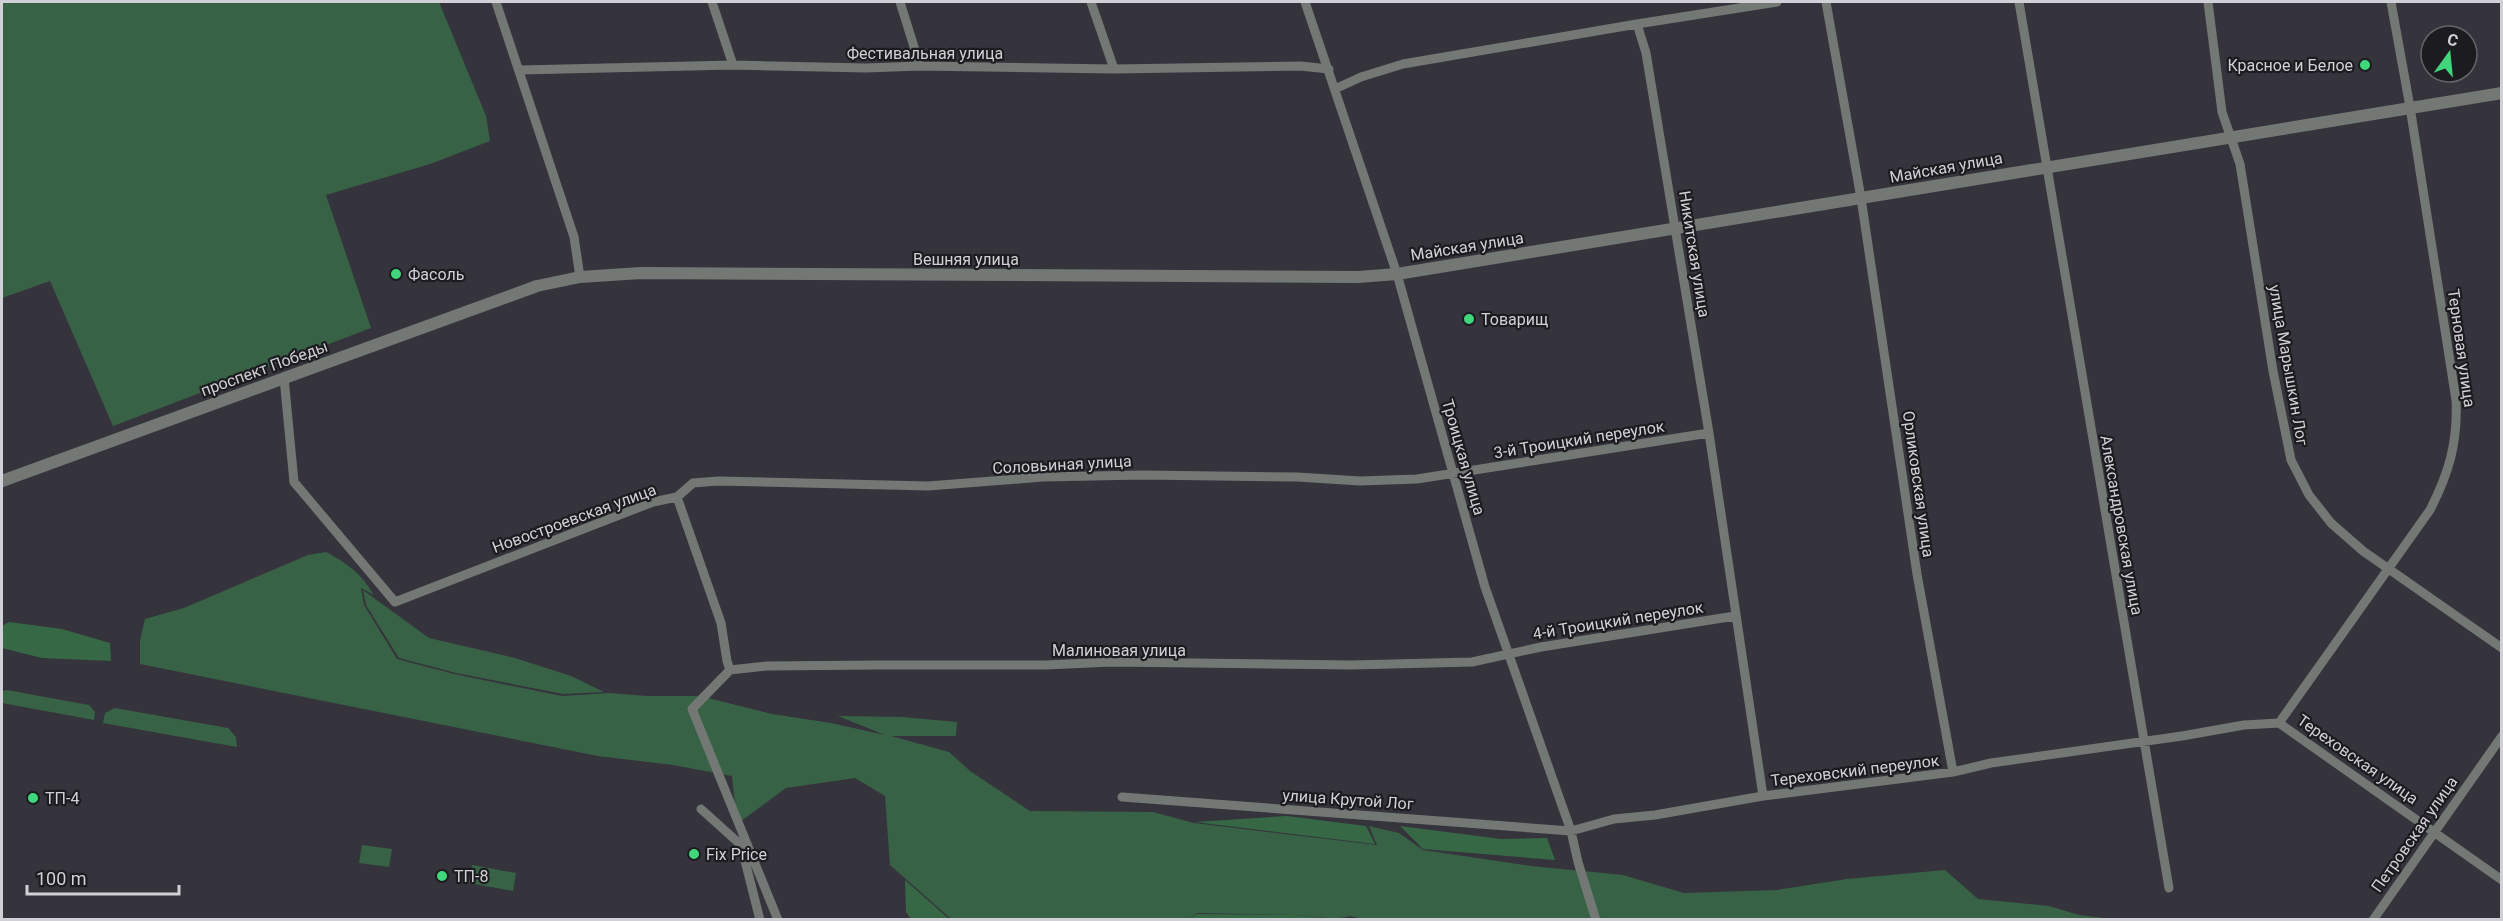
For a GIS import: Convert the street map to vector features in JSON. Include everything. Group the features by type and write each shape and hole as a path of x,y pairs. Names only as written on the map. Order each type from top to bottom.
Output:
{"street":[{"path":"496,2 521,70 574,237 580,277"},
{"path":"712,2 732,65"},
{"path":"900,2 920,66"},
{"path":"1091,2 1114,69"},
{"name":"Троицкая улица","path":"1305,2 1396,274 1485,587 1507,655 1571,831 1596,920"},
{"path":"1335,89 1361,77 1403,64 1777,2"},
{"name":"Орликовская улица","path":"1826,2 1861,198 1917,574 1953,772"},
{"name":"Александровская улица","path":"2019,2 2169,888"},
{"name":"улица Марышкин Лог","path":"2208,2 2222,112 2240,164 2272,371 2291,460 2309,495 2331,524 2363,551 2502,648"},
{"name":"Терновая улица","path":"2279,723 2430,510 2444,483 2457,429 2456,400 2410,107 2391,2"},
{"name":"Никитская улица","path":"1637,24 1646,53 1676,230 1763,796"},
{"name":"Фестивальная улица","path":"521,70 732,65 866,69 920,66 1114,69 1300,66 1329,69"},
{"name":"Майская улица","path":"1396,274 2502,93"},
{"name":"Вешняя улица","path":"537,286 580,277 641,273 1358,277 1396,274"},
{"name":"проспект Победы","path":"2,482 537,286"},
{"name":"Новостроевская улица","path":"284,378 294,482 395,602 653,502 677,497 722,623 730,670"},
{"name":"3-й Троицкий переулок","path":"1455,475 1709,433"},
{"name":"Соловьиная улица","path":"677,497 693,483 718,481 928,486 1043,477 1143,475 1297,477 1360,481 1455,475"},
{"name":"4-й Троицкий переулок","path":"1507,655 1735,616"},
{"name":"Малиновая улица","path":"730,670 767,666 978,664 1424,664 1472,662 1507,655"},
{"path":"730,670 692,709 778,920"},
{"name":"Тереховская улица","path":"2143,742 2244,725 2279,723 2502,879"},
{"name":"Петровская улица","path":"2373,920 2502,736"},
{"name":"Тереховский переулок","path":"1571,831 1614,819 1655,815 1763,796 1953,772 1991,763 2143,742"},
{"name":"улица Крутой Лог","path":"1122,797 1571,831"},
{"path":"701,809 741,845 760,920"}],"green space":[{"path":"2,2 439,2 486,116 490,141 430,164 326,195 371,328 113,426 50,281 2,298"},
{"path":"326,552 353,569 369,587 374,595 361,588 364,605 397,659 454,674 562,696 610,693 700,696 772,714 831,723 885,735 838,716 903,717 957,722 956,736 891,736 949,752 970,771 1030,811 1153,812 1194,823 1377,845 1369,826 1399,833 1423,850 1531,866 1623,875 1684,893 1777,890 1847,879 1945,870 1978,899 2049,906 2079,915 2112,919 1367,920 1350,916 1337,919 1293,915 1197,913 1188,920 951,919 890,865 885,796 855,778 786,788 737,824 732,776 673,765 598,756 140,664 140,640 145,619 184,608 308,555"},
{"path":"363,590 429,638 515,658 571,676 604,692 563,694 456,673 399,658 366,605"},
{"path":"9,622 62,629 110,643 111,661 42,658 2,648 2,626"},
{"path":"2,691 89,705 95,712 94,720 2,703"},
{"path":"115,708 228,728 236,737 237,747 103,723 105,713"},
{"path":"1287,816 1366,826 1375,844 1195,822"},
{"path":"1400,826 1501,839 1547,838 1555,860 1423,849"},
{"path":"362,845 392,849 389,867 359,863"},
{"path":"472,865 516,873 513,891 469,883"},
{"path":"905,880 949,919 911,919 906,912"},
{"path":"1197,914 1293,915 1335,919 1189,919"}],"place":[{"name":"Красное и Белое","path":"2365,65"},
{"name":"Фасоль","path":"396,274"},
{"name":"Товарищ","path":"1469,319"},
{"name":"ТП-4","path":"33,798"},
{"name":"Fix Price","path":"694,854"},
{"name":"ТП-8","path":"442,876"}]}
